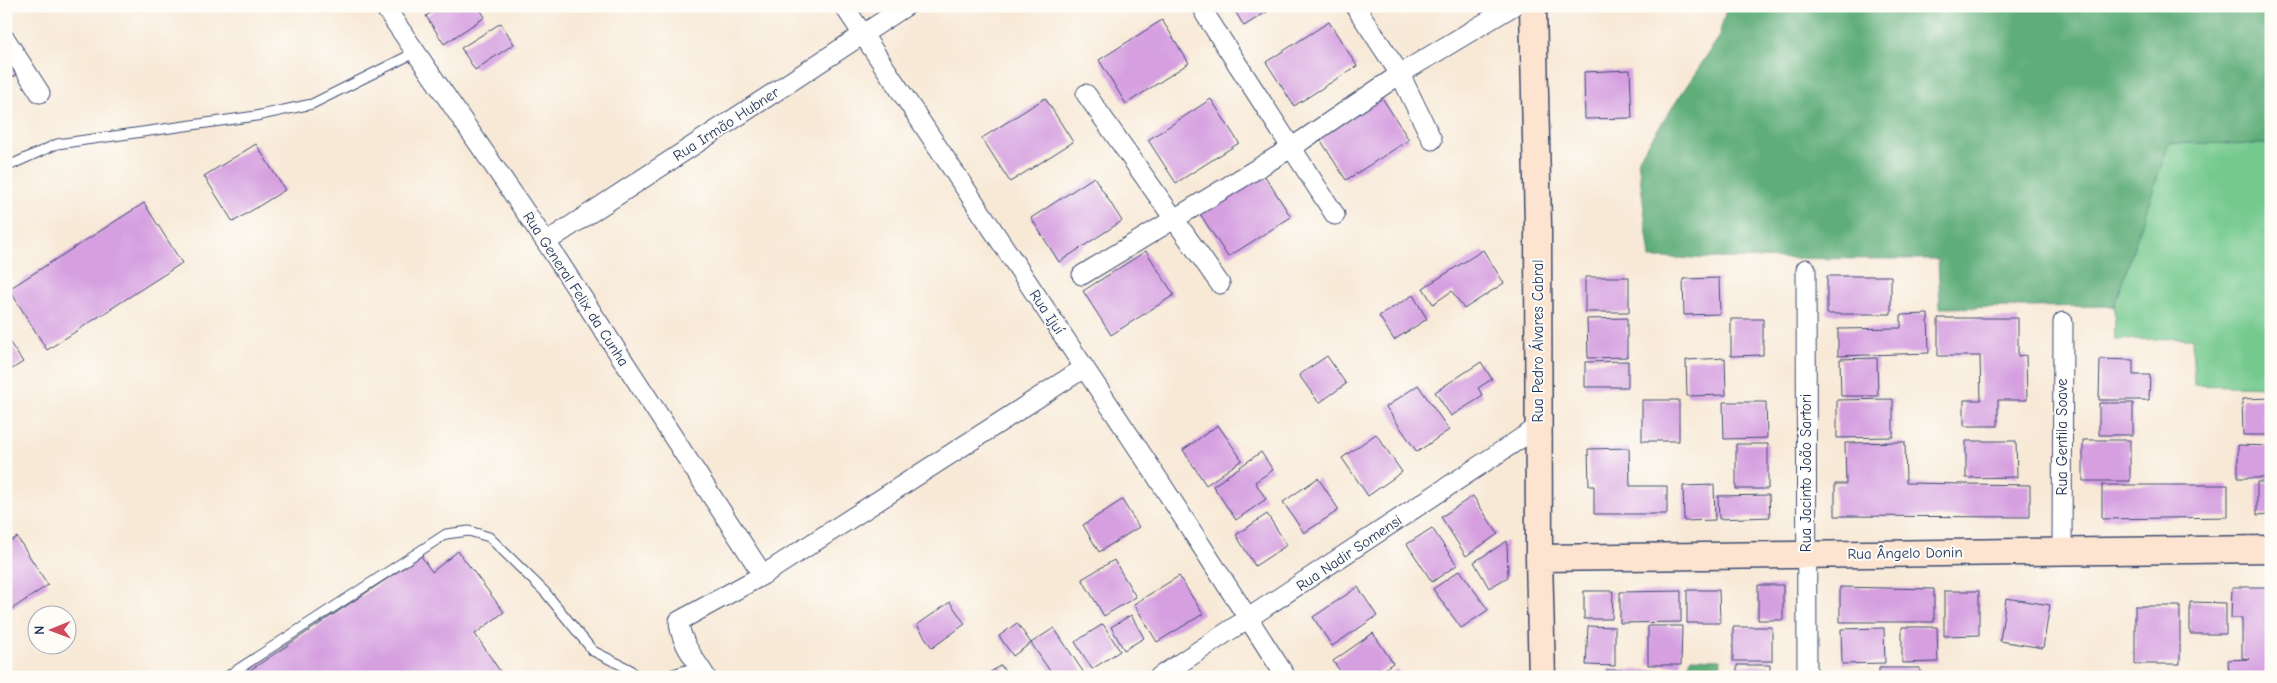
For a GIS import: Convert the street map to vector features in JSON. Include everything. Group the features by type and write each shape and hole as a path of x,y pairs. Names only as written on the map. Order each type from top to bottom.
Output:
{"street":[{"name":"Rua General Felix da Cunha","path":"384,6 546,242 763,575"},
{"name":"Rua Ijuí","path":"844,6 1286,677"},
{"name":"Rua Irmão Hubner","path":"546,242 906,6"},
{"path":"1356,6 1400,74 1432,140"},
{"path":"1082,275 1292,148 1400,74 1513,6"},
{"name":"Rua Pedro Álvares Cabral","path":"1533,6 1538,216 1539,558 1542,677"},
{"path":"1206,14 1335,214"},
{"path":"6,40 40,93"},
{"path":"1086,94 1220,284"},
{"name":"Rua Jacinto João Sartori","path":"1806,269 1807,677"},
{"name":"Rua Gentila Soave","path":"2062,552 2063,322"},
{"path":"703,671 684,641 680,632 679,622 763,575 1084,368"},
{"name":"Rua Nadir Somensi","path":"1159,677 1538,427"},
{"name":"Rua Ângelo Donin","path":"1539,558 2271,548"}],"lane":[{"path":"6,167 57,144 256,116 312,104 416,52"},
{"path":"226,677 446,534 469,531 489,536 545,592 594,651 629,670 637,677"},
{"path":"663,677 703,671"}],"green space":[{"path":"1727,6 2271,6 2271,144 2169,143 2114,306 1940,308 1938,259 1650,258 1638,159 1718,39"},
{"path":"2169,143 2271,144 2271,387 2194,385 2192,338 2115,340 2114,306"},
{"path":"1692,658 1721,659 1720,669 1729,672 1729,677 1665,677 1667,674 1684,670"}],"building":[{"path":"441,6 478,6 485,17 444,44 426,16"},
{"path":"1232,6 1276,6 1244,26"},
{"path":"1162,20 1189,63 1126,104 1099,60"},
{"path":"1329,22 1357,66 1294,106 1266,62"},
{"path":"501,23 514,44 475,70 461,48"},
{"path":"6,60 16,75 6,81"},
{"path":"1630,70 1632,118 1585,119 1584,72"},
{"path":"1381,96 1409,140 1346,180 1318,136"},
{"path":"1045,98 1073,142 1010,182 982,138"},
{"path":"1211,99 1239,143 1176,183 1148,140"},
{"path":"6,117 11,125 6,128"},
{"path":"256,144 285,190 233,222 204,176"},
{"path":"1263,173 1291,217 1228,257 1200,214"},
{"path":"1094,177 1122,221 1059,262 1031,218"},
{"path":"144,203 182,263 47,350 9,289"},
{"path":"1483,250 1504,283 1464,309 1452,291 1433,304 1423,288"},
{"path":"1146,251 1174,295 1111,335 1083,291"},
{"path":"1827,276 1891,276 1891,314 1827,314"},
{"path":"1585,277 1629,277 1629,312 1585,312"},
{"path":"1719,278 1720,314 1684,315 1683,279"},
{"path":"1413,295 1427,319 1394,340 1379,316"},
{"path":"1928,314 1929,353 1838,356 1838,329 1901,328 1901,315"},
{"path":"1627,318 1627,357 1588,358 1587,319"},
{"path":"1938,318 2018,318 2018,356 2026,355 2027,400 1998,400 1998,426 1964,426 1964,400 1981,400 1980,356 1938,356"},
{"path":"1731,319 1763,319 1763,355 1731,356"},
{"path":"6,337 23,362 6,373"},
{"path":"1327,356 1346,384 1319,403 1299,375"},
{"path":"1725,358 1726,395 1687,396 1686,360"},
{"path":"1877,358 1878,396 1841,396 1840,359"},
{"path":"2100,359 2133,360 2133,375 2150,375 2149,400 2099,400"},
{"path":"1628,361 1628,387 1585,387 1585,362"},
{"path":"1481,362 1492,379 1478,388 1483,396 1451,416 1435,392"},
{"path":"1418,385 1449,430 1417,452 1386,407"},
{"path":"2271,398 2271,435 2243,435 2242,399"},
{"path":"1893,399 1893,437 1837,438 1837,400"},
{"path":"1642,400 1679,400 1679,441 1642,441"},
{"path":"1723,402 1766,402 1767,438 1724,439"},
{"path":"2099,403 2133,403 2133,435 2099,435"},
{"path":"1218,425 1242,460 1206,485 1183,450"},
{"path":"1376,434 1402,472 1368,496 1342,458"},
{"path":"2083,440 2130,440 2130,481 2083,481"},
{"path":"1966,441 2016,441 2017,477 1966,478"},
{"path":"1905,442 1906,483 2030,485 2030,517 1835,516 1835,484 1846,484 1845,443"},
{"path":"1736,444 1768,444 1768,489 1736,489"},
{"path":"2238,445 2271,446 2271,478 2238,478"},
{"path":"1629,448 1630,486 1667,486 1667,514 1594,514 1594,486 1589,486 1588,449"},
{"path":"1261,452 1273,470 1255,482 1266,499 1236,520 1213,486"},
{"path":"1318,478 1339,510 1304,533 1283,502"},
{"path":"2257,482 2271,482 2271,514 2257,515"},
{"path":"1714,485 1715,520 1684,521 1683,486"},
{"path":"2102,485 2228,485 2228,517 2102,519"},
{"path":"1769,495 1770,517 1719,519 1718,496"},
{"path":"1473,496 1498,534 1466,556 1441,517"},
{"path":"1122,500 1139,527 1099,552 1083,525"},
{"path":"1267,514 1287,545 1255,566 1236,535"},
{"path":"1432,528 1457,565 1432,582 1407,544"},
{"path":"17,537 48,585 6,613 6,544"},
{"path":"1507,541 1508,577 1489,588 1474,562"},
{"path":"458,551 504,612 475,634 504,677 240,677 421,556 432,572"},
{"path":"1114,560 1136,597 1104,616 1082,579"},
{"path":"1460,570 1488,610 1461,628 1433,589"},
{"path":"1179,576 1203,614 1157,642 1134,604"},
{"path":"1758,585 1783,585 1783,620 1758,620"},
{"path":"1358,587 1377,616 1332,646 1313,617"},
{"path":"1840,587 1934,589 1934,622 1840,622"},
{"path":"2232,587 2271,587 2270,677 2229,677 2228,660 2250,659 2242,658 2242,618 2231,618"},
{"path":"1687,590 1719,590 1720,623 1687,623"},
{"path":"1584,591 1613,591 1612,619 1584,619"},
{"path":"1681,591 1681,622 1620,623 1620,592"},
{"path":"1944,591 1979,591 1979,635 1944,636"},
{"path":"2006,598 2050,605 2043,648 2000,641"},
{"path":"950,602 965,624 932,648 917,625"},
{"path":"2190,602 2226,603 2226,634 2190,634"},
{"path":"2135,606 2180,606 2180,664 2135,664"},
{"path":"1131,615 1144,638 1124,650 1111,627"},
{"path":"1017,623 1031,643 1013,656 999,636"},
{"path":"1103,624 1120,651 1092,669 1075,642"},
{"path":"1588,626 1615,627 1615,666 1586,665"},
{"path":"1648,626 1682,626 1681,665 1648,665"},
{"path":"1733,627 1772,627 1772,661 1733,661"},
{"path":"1902,627 1937,627 1938,662 1902,663"},
{"path":"1054,628 1084,673 1078,677 1048,677 1052,674 1031,643"},
{"path":"1884,628 1885,663 1842,664 1841,629"},
{"path":"1373,633 1393,663 1373,677 1344,677 1333,661"},
{"path":"1001,665 1008,677 983,677"},
{"path":"1737,665 1770,665 1770,677 1737,677"},
{"path":"1879,668 1920,668 1920,677 1879,677"},
{"path":"1397,669 1402,677 1386,677"},
{"path":"1607,670 1657,670 1657,677 1607,677"}]}
